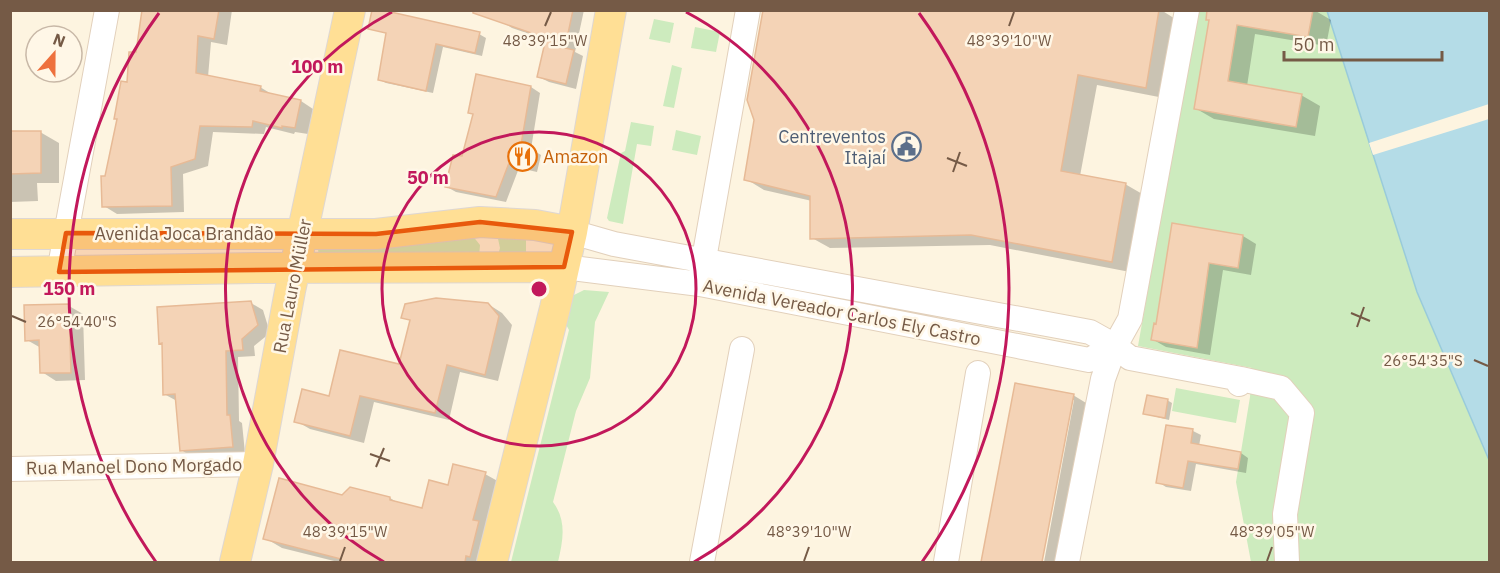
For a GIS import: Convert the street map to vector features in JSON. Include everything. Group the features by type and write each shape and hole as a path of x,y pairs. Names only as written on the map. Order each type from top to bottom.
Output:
{"main road":[{"name":"Rua Lauro Müller","path":"235,562 258,464 302,233 350,10"},
{"path":"492,562 572,232 611,10"},
{"name":"Avenida Joca Brandão","path":"10,234 376,234 480,222 535,225 572,232"},
{"path":"480,222 490,231 495,244 492,257 484,268"},
{"name":"Avenida Joca Brandão","path":"10,272 564,267"}],"street":[{"path":"58,272 107,10"},
{"path":"702,272 748,10"},
{"path":"1067,562 1103,379 1115,346 1130,319 1187,10"},
{"name":"Avenida Vereador Carlos Ely Castro","path":"572,232 702,272 1089,360 1115,346"},
{"name":"Avenida Vereador Carlos Ely Castro","path":"564,267 702,272"},
{"path":"1115,346 1131,358 1240,382 1281,388 1302,413 1286,514 1287,562"},
{"path":"702,562 742,349"},
{"path":"946,562 978,373"},
{"name":"Rua Manoel Dono Morgado","path":"10,469 258,464"}],"highlighted area":[{"path":"480,222 572,232 564,267 59,272 66,233 376,234"}],"green space":[{"path":"1197,11 1327,11 1417,292 1489,460 1489,562 1251,562 1236,482 1250,397 1252,368 1138,346"},
{"path":"654,19 674,23 670,43 649,39"},
{"path":"695,27 720,32 716,52 691,48"},
{"path":"672,65 682,68 674,108 663,106"},
{"path":"631,122 654,126 651,146 637,144 623,224 609,221 607,218 621,153 625,151"},
{"path":"676,130 701,136 697,155 672,150"},
{"path":"497,234 526,238 526,257 498,255 500,248"},
{"path":"472,235 480,245 479,256 319,253 318,251 319,248"},
{"path":"584,290 609,292 595,322 590,378 576,411 553,502 562,524 558,562 511,562 569,330 564,321 574,295"},
{"path":"1176,388 1240,400 1236,423 1172,411"}],"water":[{"path":"1327,11 1489,11 1489,460 1417,292"}],"pier":[{"path":"1489,104 1489,119 1373,155 1369,143"}],"building":[{"path":"142,10 219,10 214,39 198,36 196,73 261,86 260,91 301,100 295,128 282,126 282,128 253,121 252,127 200,126 195,159 171,167 172,206 102,207 101,176 105,176 117,119 114,119 121,81 127,82 129,52 136,52"},
{"path":"372,10 382,10 480,32 475,53 436,44 426,91 378,80 386,33 368,29"},
{"path":"473,10 573,10 565,48 574,50 566,84 537,77 546,38 473,13"},
{"name":"Centreventos Itajaí","path":"763,10 1159,10 1146,88 1078,75 1061,171 1126,183 1112,262 971,235 810,239 810,196 744,180 754,120 747,100"},
{"path":"1207,10 1313,10 1308,37 1237,25 1228,81 1302,94 1296,127 1194,109 1209,20 1206,20"},
{"path":"476,74 531,86 521,145 532,148 527,168 509,163 496,197 445,187 453,155 462,156 473,114 468,113"},
{"path":"10,131 41,131 41,173 10,174"},
{"path":"1172,223 1243,235 1238,268 1209,263 1197,348 1151,340 1154,323 1156,324"},
{"path":"436,298 488,303 499,316 485,375 447,365 435,413 360,396 350,436 294,422 302,389 329,396 340,350 399,364 410,320 401,318 405,304"},
{"path":"251,301 258,325 242,339 243,350 226,351 227,415 230,415 233,447 180,451 175,394 163,395 162,343 159,344 157,307"},
{"path":"69,304 71,373 40,373 39,340 25,341 24,305"},
{"path":"1015,383 1074,394 1042,562 981,562"},
{"path":"1147,395 1168,399 1165,418 1143,414"},
{"path":"1166,425 1193,429 1191,443 1241,452 1238,469 1188,461 1183,488 1156,483"},
{"path":"453,464 486,472 473,520 479,521 470,557 466,556 465,562 340,562 341,559 263,539 279,478 342,495 350,487 422,508 429,480 448,485"}],"place":[{"name":"Centreventos Itajaí","path":"907,146"},
{"name":"Amazon","path":"522,156"}]}
